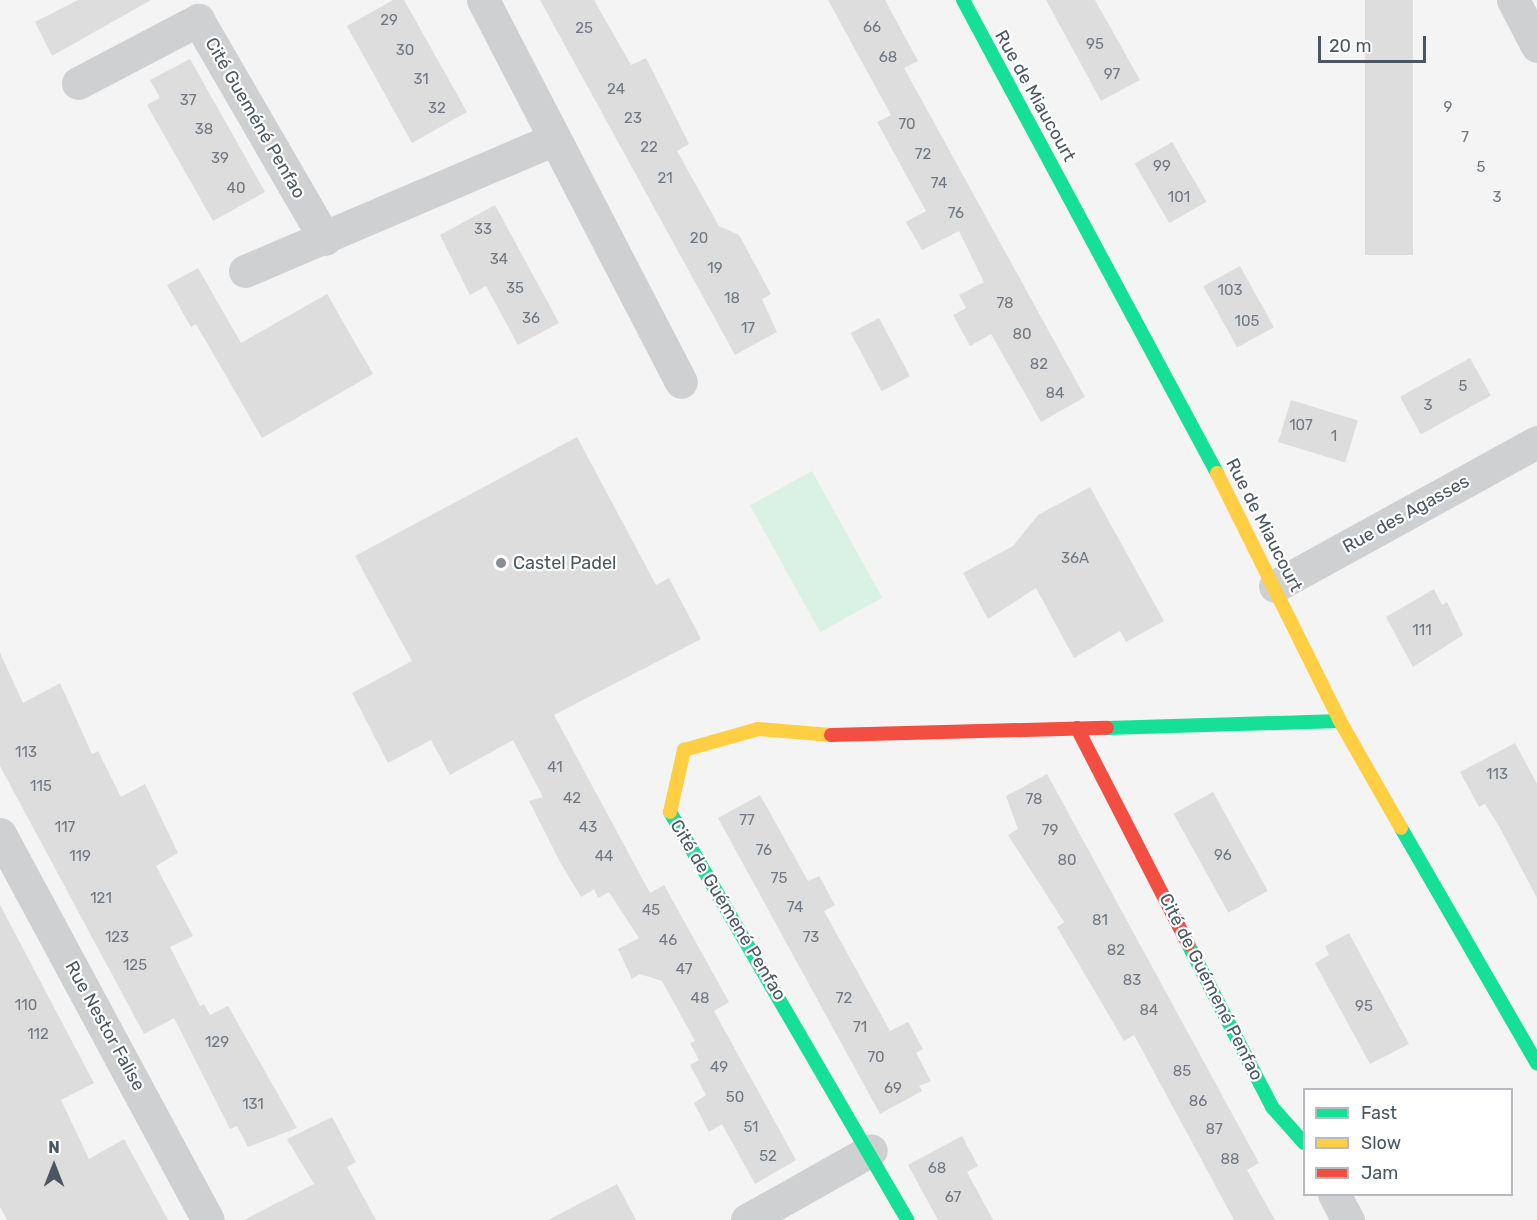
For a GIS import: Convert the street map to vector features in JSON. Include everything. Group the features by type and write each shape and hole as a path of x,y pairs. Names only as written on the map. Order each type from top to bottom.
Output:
{"street":[{"path":"483,0 552,140 681,382"},
{"name":"Rue de Miaucourt","path":"963,0 1190,419 1275,586 1340,721 1537,1064"},
{"path":"1513,0 1537,46"},
{"name":"Cité Gueméné Penfao","path":"78,83 198,20 326,239"},
{"path":"245,271 326,239 552,140"},
{"name":"Rue des Agasses","path":"1275,586 1537,442"},
{"name":"Cité de Guémené Penfao","path":"907,1220 871,1150 668,809 684,750 758,729 807,736 1340,721"},
{"name":"Cité de Guémené Penfao","path":"1077,728 1272,1107 1303,1141"},
{"name":"Rue Nestor Falise","path":"0,834 208,1220"},
{"path":"747,1220 871,1150"},
{"path":"1335,1196 1348,1220"}],"green space":[{"path":"812,471 882,598 820,632 750,505"}],"building":[{"path":"78,0 151,0 52,56 35,22"},
{"path":"393,0 404,0 467,112 412,143 347,26"},
{"path":"540,0 594,0 631,65 646,58 689,144 677,151 719,226 739,235 771,294 762,299 777,332 735,355"},
{"path":"828,0 885,0 918,61 904,68 1085,397 1041,422 991,334 970,346 953,315 966,308 959,295 984,282 959,231 922,250 906,222 926,211 877,122 891,115"},
{"path":"1046,0 1095,0 1140,80 1101,101"},
{"path":"1365,0 1413,0 1413,255 1365,255"},
{"path":"190,59 265,192 213,221 147,105 160,98 150,80"},
{"path":"1172,142 1206,202 1169,223 1135,164"},
{"path":"495,205 559,323 518,345 486,286 470,295 440,235"},
{"path":"1240,266 1274,327 1237,348 1203,286"},
{"path":"198,268 241,343 327,294 373,374 262,438 196,324 191,327 167,285"},
{"path":"879,318 910,376 882,391 851,333"},
{"path":"1470,358 1491,396 1421,434 1400,397"},
{"path":"1291,400 1358,420 1345,463 1278,442"},
{"path":"577,437 656,585 669,578 701,639 554,715 650,893 664,885 729,1002 714,1011 796,1160 755,1184 722,1124 709,1132 694,1103 706,1095 690,1065 699,1060 690,1043 695,1041 662,981 640,974 632,979 618,949 639,938 609,892 598,898 594,889 581,897 560,862 529,801 543,797 513,740 450,775 431,740 388,763 352,693 412,661 355,556"},
{"path":"1090,487 1164,621 1126,642 1120,631 1074,658 1036,588 988,619 963,573 1013,546 1038,515"},
{"path":"1434,589 1442,605 1447,602 1463,635 1413,667 1386,617"},
{"path":"0,653 23,703 60,683 92,754 98,751 121,797 145,784 178,853 156,866 193,936 170,947 200,1006 204,1004 210,1015 228,1006 297,1128 248,1147 237,1126 230,1129 174,1018 144,1034 0,766"},
{"path":"1515,743 1537,784 1537,898 1500,828 1485,804 1479,807 1460,772"},
{"path":"1047,774 1259,1163 1247,1170 1275,1220 1234,1220 1134,1035 1124,1041 1057,927 1064,922 1008,835 1018,829 1006,796"},
{"path":"1213,792 1268,891 1228,913 1174,814"},
{"path":"760,795 808,881 819,876 835,905 824,911 890,1031 908,1022 923,1049 916,1053 931,1081 919,1086 922,1091 880,1114 718,818"},
{"path":"0,905 94,1083 61,1100 89,1159 124,1139 168,1220 7,1220 0,1207"},
{"path":"1349,933 1409,1044 1370,1064 1315,963 1329,955 1325,946"},
{"path":"332,1117 356,1162 347,1167 376,1220 244,1220 314,1184 287,1139"},
{"path":"962,1136 978,1166 967,1172 993,1220 938,1220 908,1165"},
{"path":"617,1184 636,1220 548,1220"}],"traffic: fast":[{"path":"963,0 1217,473"},
{"path":"1107,728 1340,721"},
{"path":"670,812 907,1220"},
{"path":"1401,828 1537,1064"},
{"path":"1188,944 1272,1107 1303,1142"}],"traffic: slow":[{"path":"1217,473 1340,721 1401,828"},
{"path":"670,812 684,750 758,729 831,735"}],"traffic: jam":[{"path":"1077,728 1188,944"},
{"path":"831,735 1107,728"}],"place":[{"name":"Castel Padel","path":"501,563"}]}
